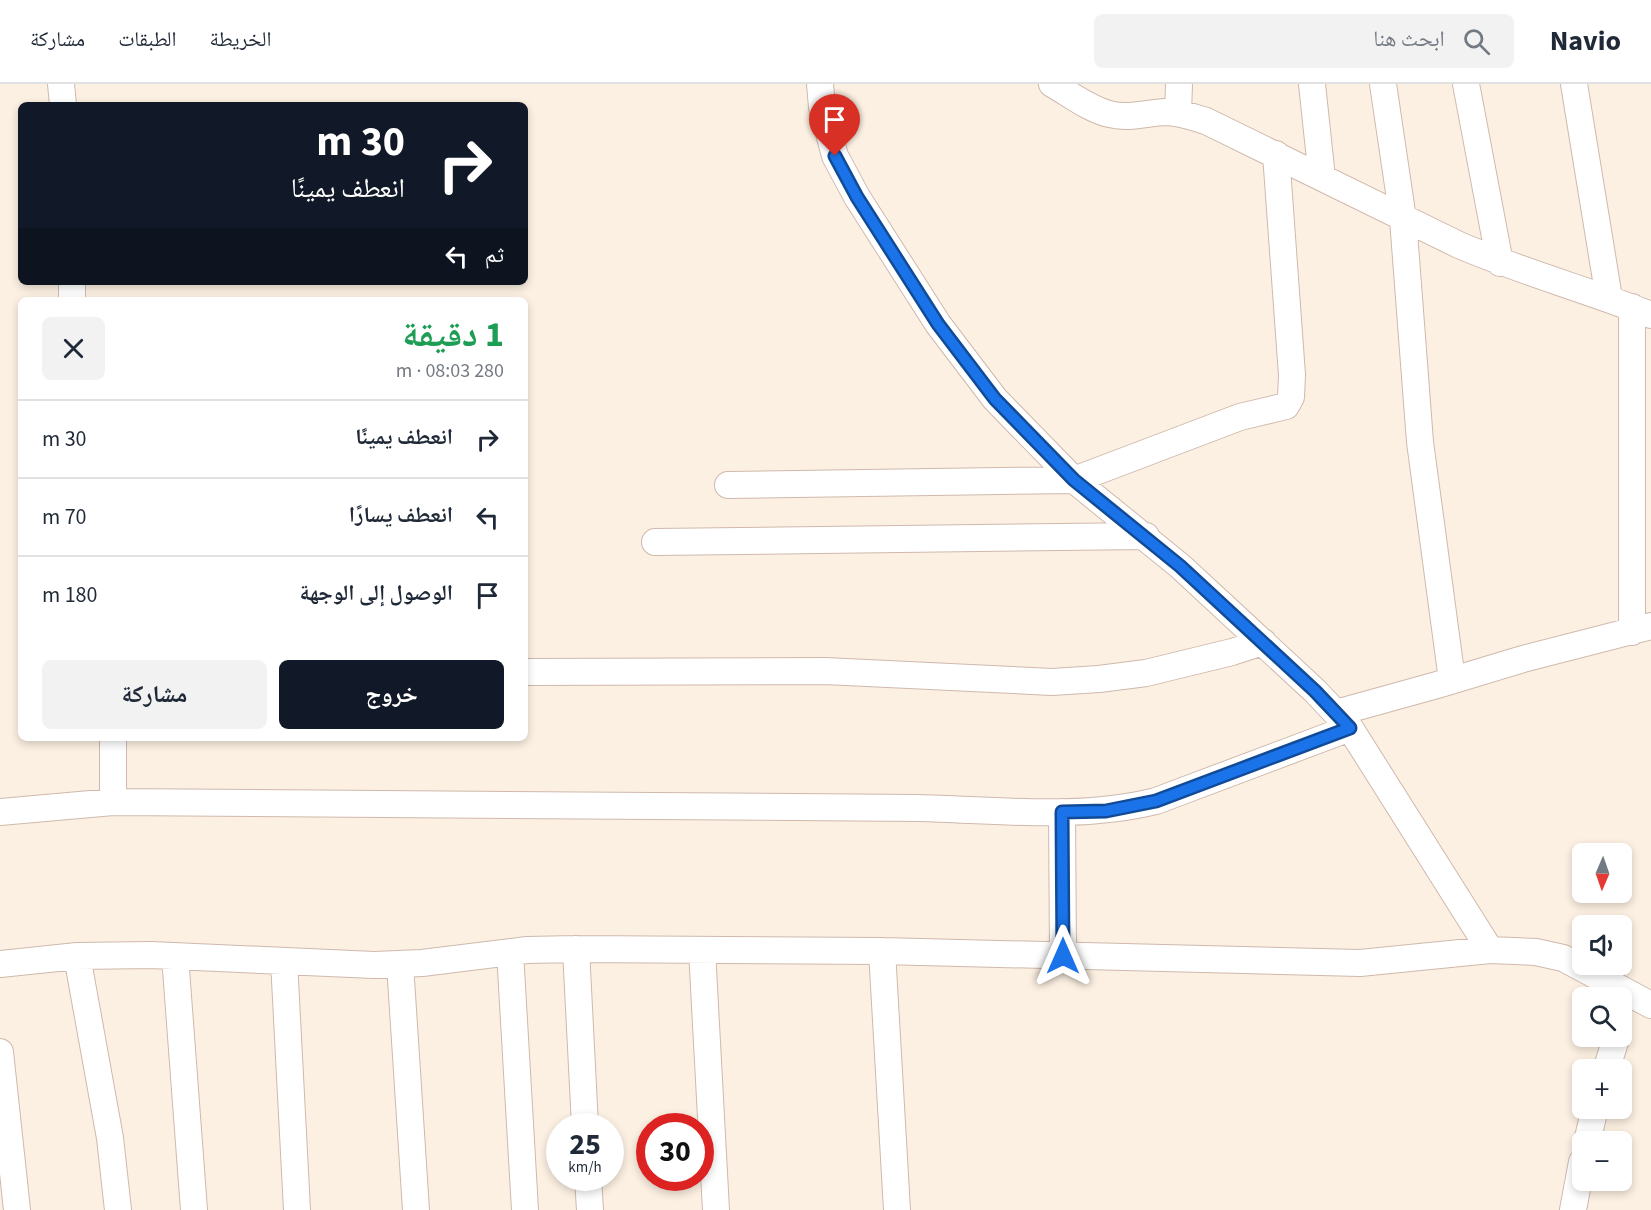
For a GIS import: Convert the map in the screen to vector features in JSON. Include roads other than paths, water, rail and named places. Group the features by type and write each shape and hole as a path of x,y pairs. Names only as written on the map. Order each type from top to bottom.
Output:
{"street":[{"path":"61,84 63,102"},
{"path":"820,84 822,107 835,156 857,197 925,304 995,399 1074,480 1146,536 1263,642 1343,720 1490,950"},
{"path":"1052,84 1091,108 1110,114 1122,116 1166,112 1206,121 1403,219 1500,263 1631,306"},
{"path":"1178,113 1179,84"},
{"path":"1312,84 1322,178"},
{"path":"1383,84 1403,219 1420,442 1452,680"},
{"path":"1466,84 1500,263"},
{"path":"0,812 113,802 1106,811 1156,801 1343,720 1452,680 1523,659 1642,629 1631,306 1574,84"},
{"path":"728,485 1074,480 1169,442 1240,417 1286,406 1291,397 1292,375 1276,154"},
{"path":"655,542 1146,536"},
{"path":"528,672 825,671 1052,682 1146,673 1180,666 1263,642"},
{"path":"113,741 113,802"},
{"path":"1062,812 1063,956"},
{"path":"0,964 77,956 175,956 400,964 510,952 576,949 882,951 1360,963 1490,950 1536,952 1563,958 1641,999"},
{"path":"576,949 584,1113"},
{"path":"702,950 716,1210"},
{"path":"882,951 897,1210"},
{"path":"510,952 525,1210"},
{"path":"77,956 110,1138 118,1210"},
{"path":"175,956 194,1210"},
{"path":"284,961 297,1210"},
{"path":"400,964 416,1210"},
{"path":"0,1052 17,1210"},
{"path":"589,1191 590,1210"},
{"path":"1573,1210 1577,1191"}]}
